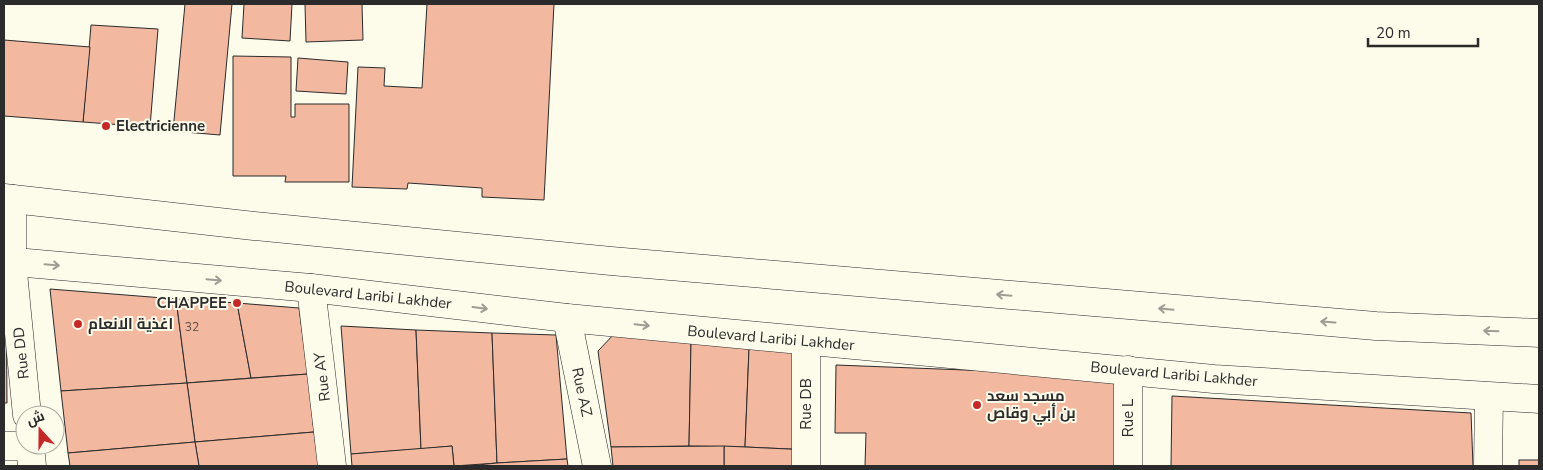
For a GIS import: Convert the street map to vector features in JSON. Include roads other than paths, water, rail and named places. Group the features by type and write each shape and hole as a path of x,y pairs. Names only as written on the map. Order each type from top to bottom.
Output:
{"main road":[{"name":"Rue DD","path":"8,198 8,261 26,405"},
{"path":"8,198 254,226 640,263 1310,321 1376,326 1539,333"},
{"name":"Boulevard Laribi Lakhder","path":"8,261 311,288 567,318 806,342 1214,379 1539,399"},
{"name":"Rue AY","path":"311,288 332,466"},
{"name":"Rue AZ","path":"567,318 597,466"},
{"name":"Rue DB","path":"806,342 806,466"},
{"name":"Rue L","path":"1128,370 1128,466"},
{"path":"1488,466 1489,397"}],"place":[{"name":"Electricienne","path":"106,126"},
{"name":"CHAPPEE","path":"237,303"},
{"name":"اغذية الانعام","path":"78,324"},
{"name":"مسجد سعد بن أبي وقاص","path":"977,405"}]}
